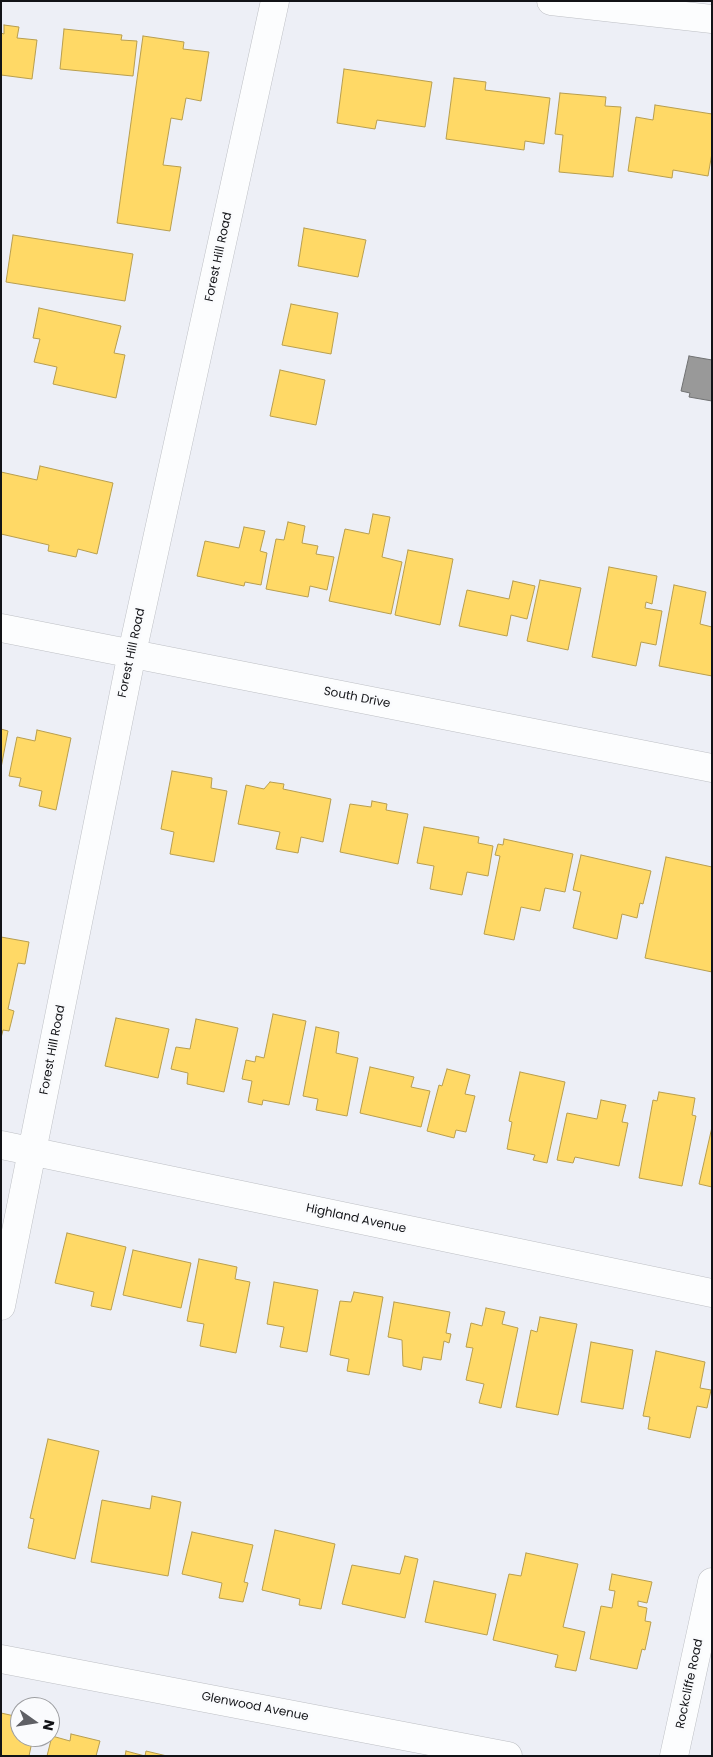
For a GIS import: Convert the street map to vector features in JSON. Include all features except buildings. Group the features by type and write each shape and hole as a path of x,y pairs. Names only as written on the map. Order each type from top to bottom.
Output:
{"street":[{"name":"Forest Hill Road","path":"1,1306 132,653 275,1"},
{"path":"551,1 712,19"},
{"name":"South Drive","path":"1,628 712,768"},
{"name":"Highland Avenue","path":"1,1146 712,1293"},
{"name":"Rockcliffe Road","path":"674,1756 712,1582"},
{"name":"Glenwood Avenue","path":"1,1658 508,1756"}]}
